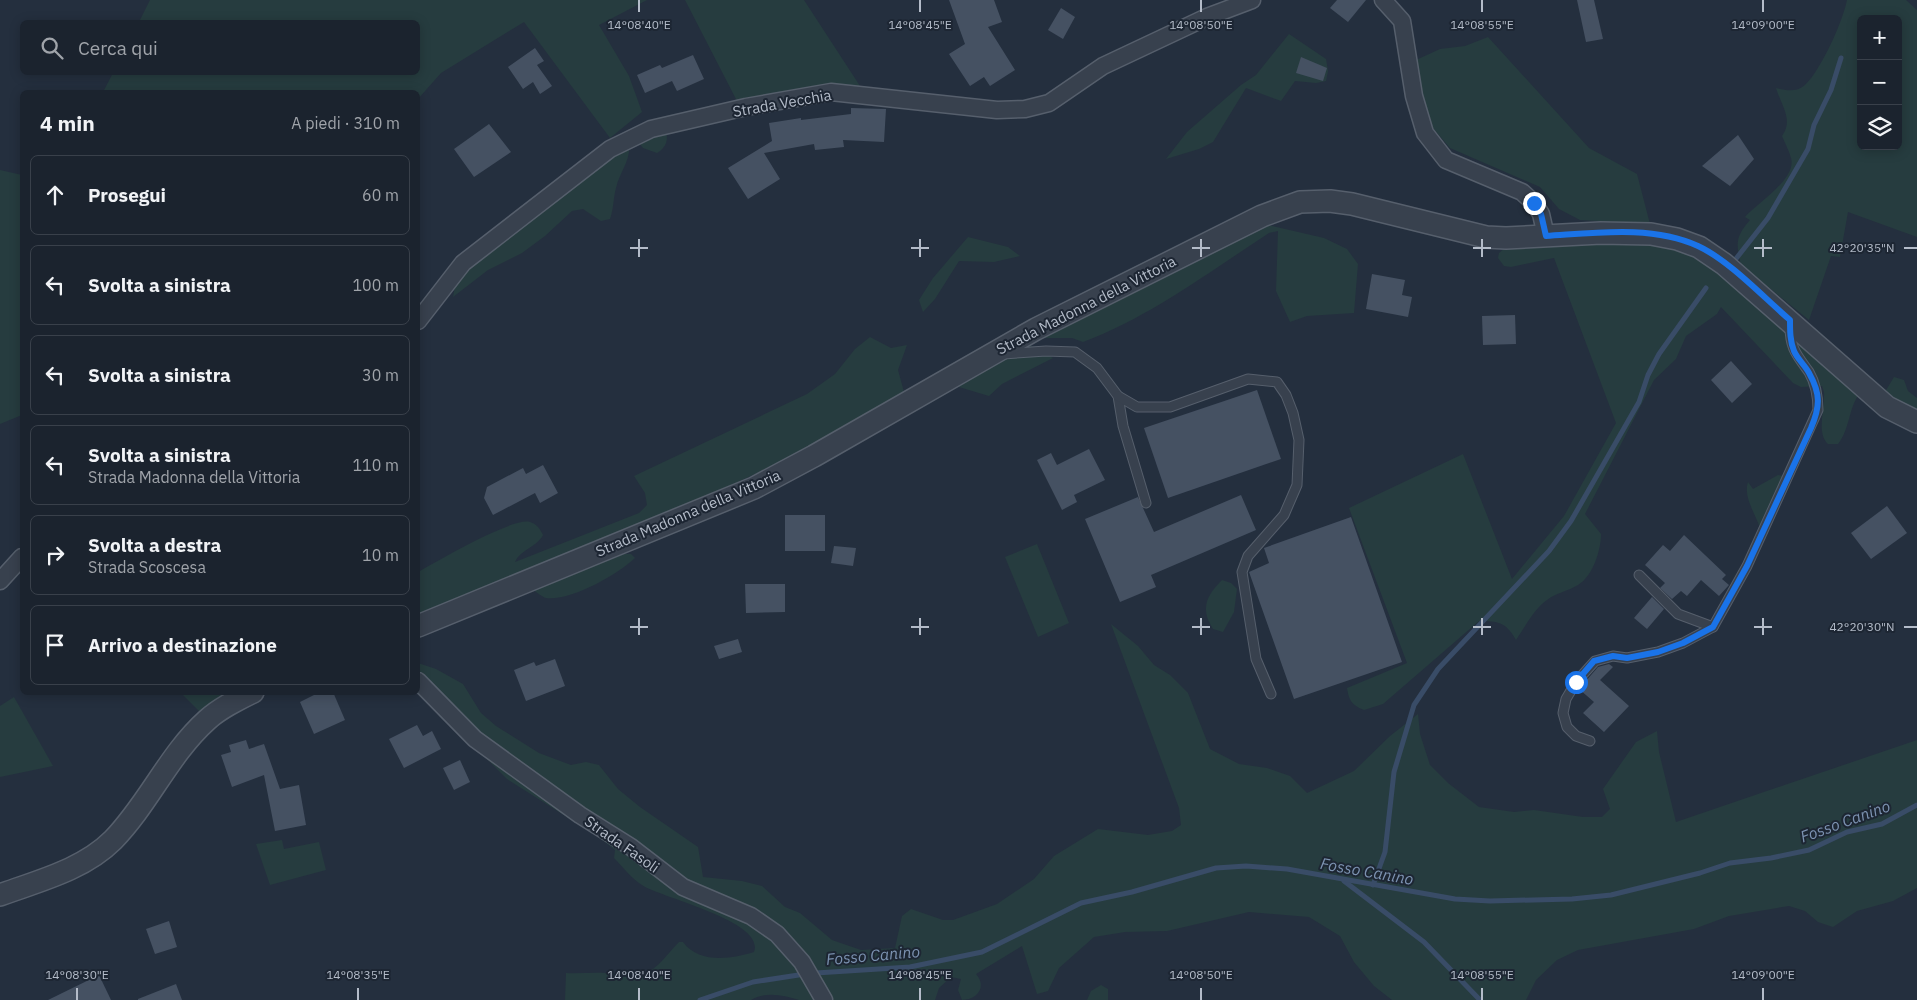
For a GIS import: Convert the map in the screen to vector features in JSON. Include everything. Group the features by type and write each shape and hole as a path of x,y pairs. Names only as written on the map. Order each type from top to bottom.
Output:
{"street":[{"name":"Strada Vecchia","path":"420,318 463,263 610,149 651,129 746,107 831,92 997,110 1025,109 1049,104 1103,66 1207,17 1252,0"},
{"path":"1383,0 1402,22 1414,96 1425,134 1446,160 1522,192 1534,203 1541,214 1546,236"},
{"name":"Strada Madonna della Vittoria","path":"420,625 754,488 814,456 994,352 1236,228 1276,210 1300,202 1330,200 1486,236 1506,238 1601,233 1651,234 1678,239 1699,247 1724,264 1887,407 1917,422"},
{"path":"0,581 20,559"},
{"name":"Strada Fasoli","path":"420,683 475,739 580,815 631,847 683,887 751,916 777,934 802,962 824,1000"},
{"path":"0,895 68,869 112,841 138,812 184,745 208,719 232,702 247,695"}],"lane":[{"path":"1590,741 1576,736 1567,727 1563,713 1566,699 1576,682 1594,661 1613,656 1627,658 1658,652 1683,643 1713,627 1747,566 1818,410 1818,394 1812,380 1794,351 1790,337 1790,320"},
{"path":"994,352 1009,355 1046,351 1075,352 1097,368 1118,396 1137,407 1170,407 1248,379 1277,382 1286,396 1299,440 1297,485 1284,515 1248,556 1242,572 1256,658 1270,694"},
{"path":"1118,396 1123,426 1146,503"},
{"path":"1639,575 1678,614 1713,627"}],"green space":[{"path":"150,0 647,0 599,25 629,76 642,112 610,138 524,22 441,73 420,97 420,90 104,90 112,75 420,75 420,20 140,20"},
{"path":"685,0 804,0 860,86 822,88 738,103"},
{"path":"1847,0 1906,0 1917,10 1917,237 1848,212 1840,257 1831,256 1809,320 1741,265 1738,241 1739,236 1750,220 1745,217 1783,182 1791,166 1791,158 1782,136 1787,124 1787,118 1776,88 1791,90 1802,88 1818,68 1836,32"},
{"path":"1289,34 1326,59 1328,71 1326,81 1316,83 1295,81 1281,101 1246,88 1213,142 1199,149 1166,159 1187,132 1241,85 1256,75"},
{"path":"1488,37 1589,148 1637,174 1650,224 1580,220 1559,209 1540,187 1450,148 1426,120 1416,60 1440,49 1465,46"},
{"path":"665,128 666,142 657,153 643,148 636,139"},
{"path":"629,143 627,161 616,188 610,219 601,221 583,209 572,211 545,236 522,253 488,270 453,297 455,286 462,274"},
{"path":"0,170 20,175 20,416 0,424"},
{"path":"1268,225 1324,238 1347,249 1358,264 1354,313 1307,316 1290,322 1276,291 1278,231 1269,233 1179,293 1108,332 1083,342 1072,338 1033,338 1196,257"},
{"path":"968,237 1008,247 1020,256 994,262 959,261 935,299 923,312 919,300 933,278"},
{"path":"1650,243 1695,255 1719,271 1859,394 1855,400 1842,438 1838,444 1828,444 1824,439 1822,420 1824,392 1822,386 1801,387 1793,383 1721,307 1717,314 1686,336 1676,359 1654,380 1585,514 1601,534 1600,547 1595,562 1583,581 1542,604 1516,640 1505,626 1491,621 1479,621 1383,704 1364,710 1357,706 1350,699 1347,688 1407,663 1349,508 1463,454 1512,579 1564,516 1616,423 1554,258 1511,267 1504,266 1498,258 1499,253 1506,247 1547,244"},
{"path":"870,337 891,348 907,345 898,370 904,392 810,448 687,506 420,618 420,571 474,541 507,526 521,522 535,524 543,535 521,554 515,562 639,513 647,505 645,493 634,476 807,394 835,374 855,349"},
{"path":"1031,346 1053,358 1002,384 989,396 959,387 940,389 1018,347"},
{"path":"1894,377 1904,380 1908,391 1917,398 1917,409 1897,401 1885,392"},
{"path":"1778,475 1785,476 1760,528 1748,499 1748,482 1753,489"},
{"path":"1037,544 1069,623 1038,637 1005,557"},
{"path":"624,554 631,554 635,558 617,572 593,586 556,598 543,597 533,590"},
{"path":"1222,580 1231,583 1237,589 1234,612 1223,632 1213,629 1206,609 1209,597"},
{"path":"1111,624 1138,646 1154,665 1170,675 1188,693 1210,749 1239,764 1267,768 1290,776 1307,793 1354,771 1390,736 1418,714 1420,734 1430,765 1448,783 1479,807 1514,812 1534,810 1583,817 1602,817 1610,809 1603,789 1636,742 1657,731 1659,752 1676,822 1917,740 1917,888 1893,901 1857,911 1833,927 1818,922 1805,911 1789,906 1729,916 1694,929 1578,950 1557,960 1536,980 1526,1000 1392,1000 1374,986 1354,962 1340,936 1309,917 1249,912 1167,931 1125,932 1094,937 1059,968 1048,991 1037,994 1022,946 976,974 981,983 981,988 972,998 962,1000 958,990 961,979 951,977 939,988 935,1000 799,1000 781,995 769,995 751,1000 565,1000 566,973 608,973 629,977 640,976 659,964 679,942 683,942 690,949 706,957 726,958 754,952 753,941 744,930 729,921 642,885 614,858 615,850 597,836 507,779 484,756 495,750 432,688 420,673 420,664 436,669 463,684 481,713 496,726 539,753 571,765 586,762 599,765 618,789 640,807 698,847 703,877 742,881 762,886 785,907 800,913 832,940 861,950 895,948 902,916 911,909 943,920 953,920 997,904 1034,879 1054,856 1098,829 1148,835 1172,831 1181,825 1179,808"},
{"path":"183,695 235,695 201,713"},
{"path":"14,697 53,766 0,777 0,706"},
{"path":"282,840 284,849 319,842 326,870 270,885 256,844"},
{"path":"1101,985 1108,989 1108,1000 1087,1000 1091,991"}],"building":[{"path":"949,0 994,0 1002,22 988,27 1015,70 990,86 984,77 970,86 949,54 965,44"},
{"path":"1337,0 1366,0 1348,22 1330,8"},
{"path":"1577,0 1594,0 1603,39 1586,42"},
{"path":"1061,8 1075,17 1063,39 1048,30"},
{"path":"535,48 544,61 537,65 552,86 540,94 533,82 523,89 508,67"},
{"path":"693,55 704,79 677,91 672,81 645,93 637,75 660,65 662,68"},
{"path":"1301,57 1327,68 1323,81 1296,73"},
{"path":"851,108 886,109 884,142 843,140 844,147 815,150 814,144 764,153 780,179 748,199 728,168 772,141 769,123 851,114"},
{"path":"489,124 511,152 474,177 454,149"},
{"path":"1738,135 1754,159 1730,186 1702,166"},
{"path":"1372,274 1405,280 1402,295 1412,297 1408,317 1366,309"},
{"path":"1515,315 1516,344 1483,345 1482,316"},
{"path":"1731,361 1752,384 1732,403 1711,380"},
{"path":"1257,390 1281,459 1168,498 1144,428"},
{"path":"1089,449 1105,480 1074,495 1077,502 1062,510 1037,460 1051,453 1057,465"},
{"path":"543,465 558,493 540,503 535,493 493,515 484,498 487,487 523,468 526,474"},
{"path":"1241,495 1256,530 1151,575 1156,587 1120,602 1085,519 1138,497 1154,532"},
{"path":"1887,506 1907,533 1871,559 1851,533"},
{"path":"785,515 825,515 825,551 785,551"},
{"path":"1351,517 1402,662 1294,699 1249,572 1269,563 1264,548"},
{"path":"1684,535 1726,575 1722,579 1729,585 1719,596 1701,580 1687,596 1681,591 1672,599 1660,588 1665,583 1645,565 1663,545 1670,551"},
{"path":"834,546 856,548 853,566 831,563"},
{"path":"745,584 785,584 785,612 746,613"},
{"path":"1652,597 1664,609 1647,629 1634,618"},
{"path":"738,639 742,652 719,659 714,646"},
{"path":"555,659 565,686 526,701 514,670 534,662 536,666"},
{"path":"1609,664 1613,667 1600,680 1629,706 1604,732 1583,713 1594,702 1579,689 1598,667"},
{"path":"314,695 334,695 345,720 314,734 300,702"},
{"path":"417,725 423,736 432,731 441,749 404,768 389,739"},
{"path":"246,740 249,749 264,744 280,789 299,785 306,825 275,831 264,775 232,787 221,755 231,752 229,745"},
{"path":"460,760 470,782 454,790 443,768"},
{"path":"169,921 177,947 155,954 146,929"},
{"path":"99,975 111,1000 48,1000"},
{"path":"176,984 182,1000 138,1000 138,999"}],"waterway":[{"path":"1735,260 1768,218 1808,149 1814,125 1831,90 1841,58"},
{"path":"1373,885 1385,852 1394,772 1414,705 1438,669 1549,551 1571,521 1639,402 1648,375 1659,354 1706,288"},
{"name":"Fosso Canino","path":"816,973 910,967 982,952 1081,903 1132,892 1216,868 1246,866 1287,869 1455,899 1490,901 1572,899 1611,895 1700,873 1730,863 1771,858 1809,850 1847,832 1882,824 1917,805"},
{"path":"1344,881 1424,942 1480,1000"},
{"name":"Fosso Canino","path":"700,1000 753,982 805,974"}],"route":[{"path":"1534,203 1541,214 1546,236 1601,233 1651,234 1678,239 1699,247 1724,264 1790,320 1790,337 1794,351 1802,365 1809,372 1818,394 1818,410 1811,428 1747,566 1713,627 1683,643 1658,652 1627,658 1613,656 1594,661 1576,682"}]}
